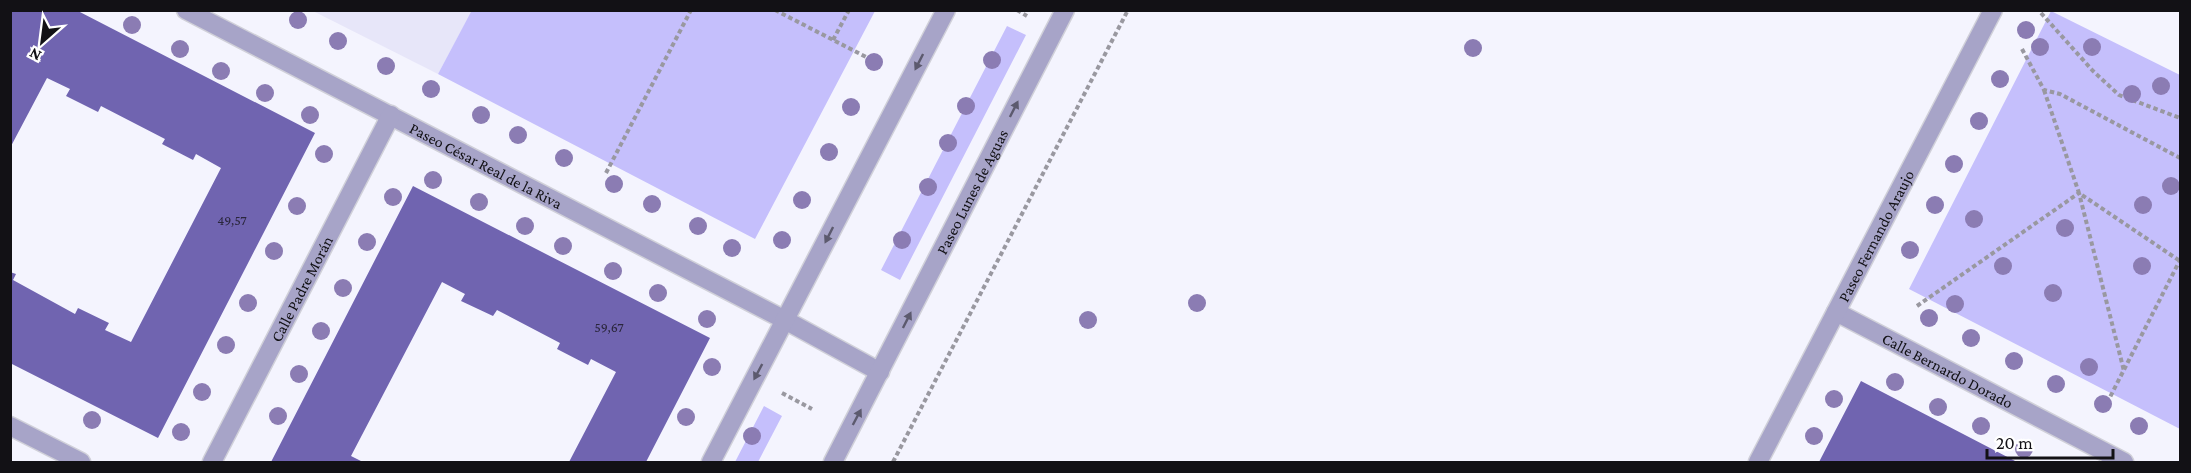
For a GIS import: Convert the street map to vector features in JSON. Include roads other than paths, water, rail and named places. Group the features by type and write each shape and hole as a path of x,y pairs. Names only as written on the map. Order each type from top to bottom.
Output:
{"street":[{"name":"Paseo César Real de la Riva","path":"186,10 785,320"},
{"path":"711,462 946,10"},
{"name":"Paseo Lunes de Aguas","path":"833,462 1065,10"},
{"name":"Paseo Fernando Araujo","path":"1758,462 1993,10"},
{"name":"Calle Padre Morán","path":"212,462 391,115"},
{"name":"Calle Bernardo Dorado","path":"1836,312 2124,462"},
{"path":"785,320 880,372"},
{"path":"10,426 81,462"}]}
